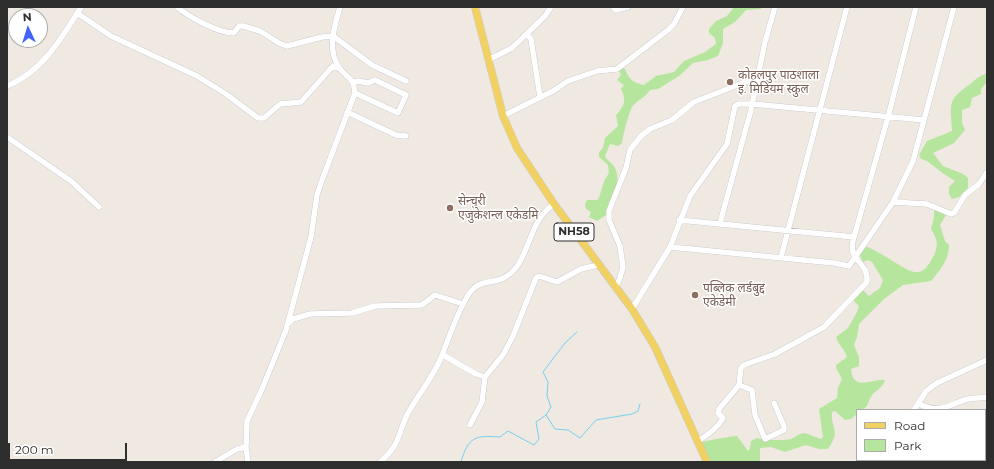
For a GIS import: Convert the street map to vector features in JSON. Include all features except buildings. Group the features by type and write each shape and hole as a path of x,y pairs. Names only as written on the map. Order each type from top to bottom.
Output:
{"main road":[{"name":"NH58","path":"475,7 503,116 517,148 554,204 632,309 659,354 704,460"}],"street":[{"path":"7,86 25,76 49,56 81,7"},
{"path":"177,7 197,20 221,30 234,33 239,26 243,26 260,31 279,43 287,46 327,36 333,36 372,65 406,81"},
{"path":"248,462 246,447 247,421 262,389 287,325 311,237 317,195 355,93 353,82 341,70 334,59 332,52 333,36 340,7"},
{"path":"488,60 512,48 545,16 552,7"},
{"path":"613,7 616,10 628,7"},
{"path":"503,116 568,81 597,71 617,69 668,30 674,24 683,7"},
{"path":"720,223 752,104 775,7"},
{"path":"781,257 847,7"},
{"path":"698,443 711,432 723,418 718,413 719,409 739,385 741,368 744,365 775,354 824,327 867,282 865,270 855,259 851,245 888,117 916,7"},
{"path":"670,247 781,257 834,263 847,266 855,259 893,202 913,161 954,7"},
{"path":"77,13 116,39 139,51 183,69 202,80 226,94 258,118 264,118 280,104 301,102 333,66 341,70"},
{"path":"527,34 531,39 540,97"},
{"path":"616,287 623,267 619,242 609,220 609,210 626,168 630,150 641,136 650,129 672,120 694,102 758,77"},
{"path":"353,82 358,81 368,83 375,80 406,95 398,113 355,93"},
{"path":"632,309 670,247 679,220 690,196 726,144 735,106 739,104 752,104 924,120"},
{"path":"347,112 396,135 406,136"},
{"path":"7,136 71,181 99,207"},
{"path":"893,202 927,204 951,214 954,213 965,195 979,184 987,172"},
{"path":"380,462 392,451 398,442 408,413 443,355 463,304 472,289 480,285 500,281 511,275 525,252 539,217 543,211 554,204"},
{"path":"679,220 788,229 854,237"},
{"path":"470,425 482,402 485,377 503,355 513,336 536,278 538,276 557,282 580,270 598,265"},
{"path":"287,325 293,319 310,314 352,313 375,306 422,305 435,295 463,304"},
{"path":"443,355 476,374 485,377"},
{"path":"915,409 926,391 937,383 987,360"},
{"path":"739,385 752,390 753,405 762,436 765,438 784,430 784,426 774,402"},
{"path":"919,404 946,409 968,399 987,397"},
{"path":"215,462 237,449 246,447"}],"green space":[{"path":"734,7 762,7 761,9 746,10 735,22 723,29 723,43 718,56 693,63 679,76 658,89 650,90 632,107 622,143 618,146 610,144 605,156 615,168 617,174 615,192 606,215 597,221 589,217 591,212 586,209 585,204 587,200 597,200 599,198 604,181 609,173 608,165 599,157 599,152 603,148 605,138 618,126 616,115 624,103 624,97 621,89 624,85 617,80 621,75 619,70 622,68 625,69 632,80 644,85 656,76 674,72 684,61 705,52 716,44 715,38 709,33 709,29 716,21 727,16"},
{"path":"987,73 987,82 981,89 981,94 972,98 970,107 962,110 962,123 965,130 954,143 933,153 943,166 963,174 968,178 968,188 959,197 952,199 949,194 949,187 955,181 927,161 921,159 919,155 927,141 952,131 951,109 956,95 977,78"},
{"path":"934,208 946,215 940,225 945,241 949,245 946,260 931,281 903,285 884,299 859,324 854,345 859,357 859,366 851,369 853,376 856,381 865,383 885,380 881,387 872,395 866,407 864,409 856,409 856,415 851,419 845,420 835,411 832,412 832,422 835,433 828,449 819,449 806,445 785,452 771,447 760,448 760,462 709,462 700,443 737,436 748,451 750,449 751,441 757,438 788,440 805,433 821,439 823,437 819,409 837,398 838,388 842,379 836,365 847,357 836,337 848,328 857,312 859,306 853,300 863,290 869,296 880,288 883,280 872,262 868,260 863,262 860,255 866,247 868,247 908,270 913,272 922,271 930,262 937,245 935,235 931,229 934,217"}],"waterway":[{"path":"461,462 467,447 474,439 479,437 500,437 508,431 534,445 539,439 536,422 546,415 551,407 547,396 548,382 543,372 565,343 577,332"},
{"path":"546,415 555,429 568,430 580,438 596,420 632,414 638,411 640,404"}],"place":[{"name":"कोहलपुर पाठशाला इ. मिडियम स्कुल","path":"730,82"},
{"name":"सेन्चुरी एजुकेशन्ल एकेडमि","path":"450,208"},
{"name":"पब्लिक लर्डबुद्द एकेडेमी","path":"695,295"}]}
